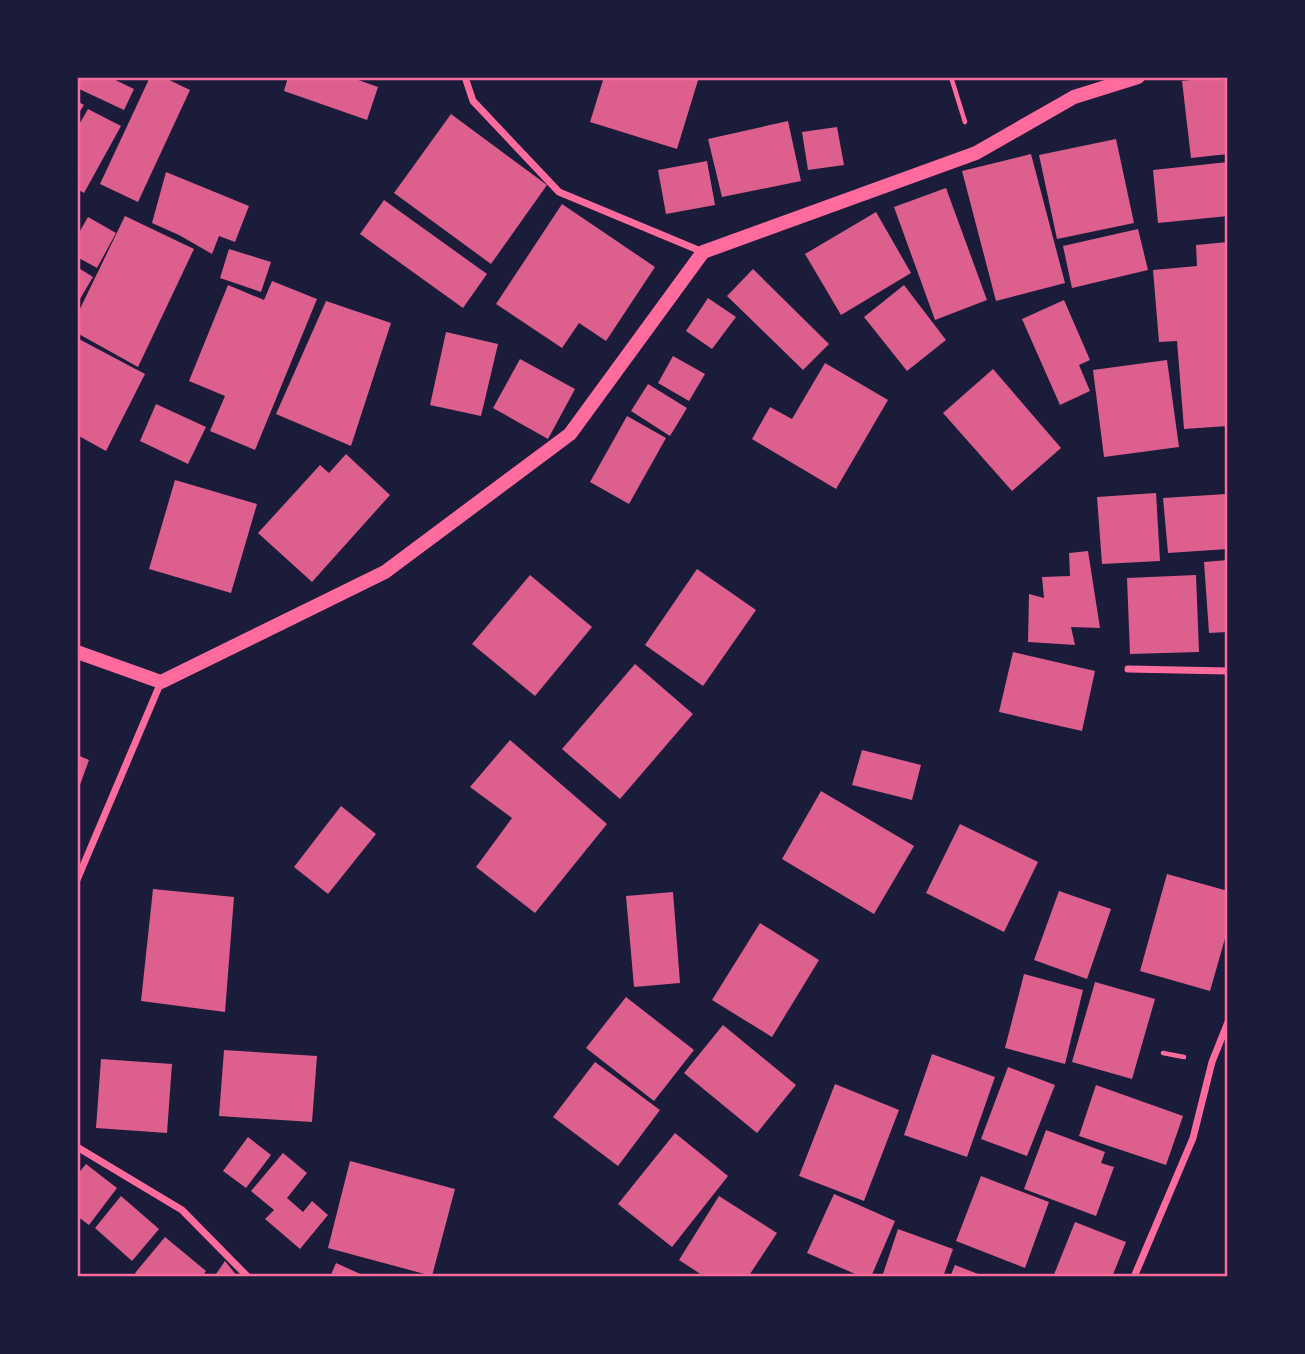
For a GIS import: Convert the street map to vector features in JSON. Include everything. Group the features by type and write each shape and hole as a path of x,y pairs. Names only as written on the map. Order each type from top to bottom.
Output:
{"main road":[{"path":"77,652 161,682 385,572 570,433 703,252 976,153 1074,97 1138,77"}],"street":[{"path":"465,77 473,101 559,192 703,252"},
{"path":"1128,669 1228,671"},
{"path":"77,880 161,682"},
{"path":"1134,1277 1193,1138 1212,1062 1228,1022"},
{"path":"77,1147 182,1210 248,1277"}],"path":[{"path":"951,77 976,153"}],"building":[{"path":"77,77 109,77 134,89 124,110 77,88"},
{"path":"150,77 163,77 190,90 138,202 100,184"},
{"path":"288,77 350,77 378,87 367,120 284,91"},
{"path":"604,77 699,77 677,149 590,122"},
{"path":"1228,77 1228,154 1191,158 1182,81"},
{"path":"77,101 84,105 77,116"},
{"path":"88,109 121,126 84,193 77,189 77,128"},
{"path":"451,114 547,185 491,264 394,193"},
{"path":"788,121 801,181 722,197 708,139"},
{"path":"837,127 844,165 808,170 802,132"},
{"path":"1116,139 1134,223 1057,239 1039,155"},
{"path":"1031,154 1065,283 996,301 962,171"},
{"path":"707,161 715,205 666,214 658,170"},
{"path":"1228,162 1228,216 1158,223 1153,170"},
{"path":"166,172 249,206 235,242 219,236 212,254 152,223"},
{"path":"946,188 987,300 935,320 894,207"},
{"path":"384,200 487,274 463,308 360,234"},
{"path":"562,204 655,267 606,341 579,323 562,348 496,304"},
{"path":"876,212 911,273 841,315 805,254"},
{"path":"125,216 194,249 138,367 77,333 77,315"},
{"path":"88,217 116,233 97,268 77,257 77,236"},
{"path":"1138,229 1148,270 1072,288 1063,246"},
{"path":"1228,242 1228,426 1184,429 1177,341 1159,342 1153,270 1197,266 1196,245"},
{"path":"229,249 271,262 261,292 220,278"},
{"path":"77,267 93,277 77,304"},
{"path":"753,269 829,344 803,370 727,296"},
{"path":"272,281 317,299 255,450 210,431 225,396 189,381 228,285 264,300"},
{"path":"904,285 946,340 907,371 864,317"},
{"path":"708,298 736,317 712,349 686,331"},
{"path":"1064,300 1090,360 1079,365 1090,391 1060,405 1022,319"},
{"path":"326,301 391,323 351,446 276,414"},
{"path":"446,332 498,344 481,416 430,405"},
{"path":"77,338 145,374 106,451 77,435"},
{"path":"673,356 705,374 689,401 658,383"},
{"path":"520,359 575,389 548,439 493,408"},
{"path":"1167,360 1179,447 1104,457 1093,370"},
{"path":"825,363 888,400 836,489 752,439 770,407 792,419"},
{"path":"993,369 1061,448 1012,491 943,413"},
{"path":"648,384 687,408 670,436 631,411"},
{"path":"156,404 206,427 188,464 140,441"},
{"path":"627,416 666,438 629,504 590,482"},
{"path":"346,454 390,495 312,582 258,533 320,465 329,473"},
{"path":"175,480 257,504 231,593 149,569"},
{"path":"1156,493 1160,561 1102,564 1097,497"},
{"path":"1226,494 1228,549 1168,553 1163,498"},
{"path":"1088,551 1100,628 1071,627 1075,645 1028,642 1029,594 1044,598 1042,577 1070,576 1069,553"},
{"path":"1228,560 1228,632 1209,633 1204,562"},
{"path":"697,569 756,610 703,686 645,645"},
{"path":"530,575 592,627 535,696 472,644"},
{"path":"1196,575 1199,652 1130,654 1127,578"},
{"path":"1013,652 1095,671 1082,731 999,712"},
{"path":"635,664 693,714 620,799 562,749"},
{"path":"510,740 607,824 535,913 476,867 512,818 470,787"},
{"path":"862,750 921,765 912,800 852,785"},
{"path":"77,755 89,760 77,793"},
{"path":"821,791 914,846 874,914 782,859"},
{"path":"341,806 376,834 328,894 294,867"},
{"path":"960,824 1038,862 1004,932 926,893"},
{"path":"1167,874 1228,891 1228,928 1210,991 1140,971"},
{"path":"153,889 234,897 225,1012 141,1001"},
{"path":"1059,891 1111,909 1087,979 1034,960"},
{"path":"673,892 680,983 634,987 626,896"},
{"path":"760,923 819,960 772,1037 712,1000"},
{"path":"1024,974 1083,990 1065,1064 1005,1048"},
{"path":"1095,982 1155,999 1132,1079 1072,1062"},
{"path":"626,997 694,1050 654,1101 586,1048"},
{"path":"723,1025 796,1085 757,1133 684,1073"},
{"path":"224,1050 317,1056 312,1122 219,1116"},
{"path":"932,1054 995,1077 967,1157 904,1135"},
{"path":"101,1059 172,1064 167,1133 96,1128"},
{"path":"595,1062 660,1110 618,1166 553,1117"},
{"path":"1008,1067 1055,1085 1027,1156 981,1139"},
{"path":"835,1084 899,1110 864,1201 799,1176"},
{"path":"1096,1085 1183,1116 1166,1165 1079,1136"},
{"path":"1046,1130 1105,1152 1101,1163 1114,1167 1096,1216 1024,1189"},
{"path":"675,1133 728,1176 672,1247 618,1204"},
{"path":"248,1137 271,1155 246,1188 223,1171"},
{"path":"283,1153 307,1173 287,1198 303,1212 312,1201 328,1215 300,1249 265,1219 274,1210 251,1191"},
{"path":"350,1161 455,1189 432,1276 328,1248"},
{"path":"86,1164 117,1188 89,1225 77,1216 77,1175"},
{"path":"981,1176 1049,1202 1025,1268 956,1241"},
{"path":"834,1194 895,1221 871,1277 862,1277 807,1253"},
{"path":"121,1196 159,1229 132,1261 95,1228"},
{"path":"719,1196 777,1233 748,1277 705,1277 679,1260"},
{"path":"1075,1222 1126,1242 1112,1277 1053,1277"},
{"path":"898,1229 953,1249 943,1277 882,1277"},
{"path":"165,1237 206,1271 202,1277 140,1277 135,1273"},
{"path":"225,1261 238,1277 214,1277"},
{"path":"336,1263 367,1277 330,1277"},
{"path":"955,1265 986,1277 950,1277"}]}
